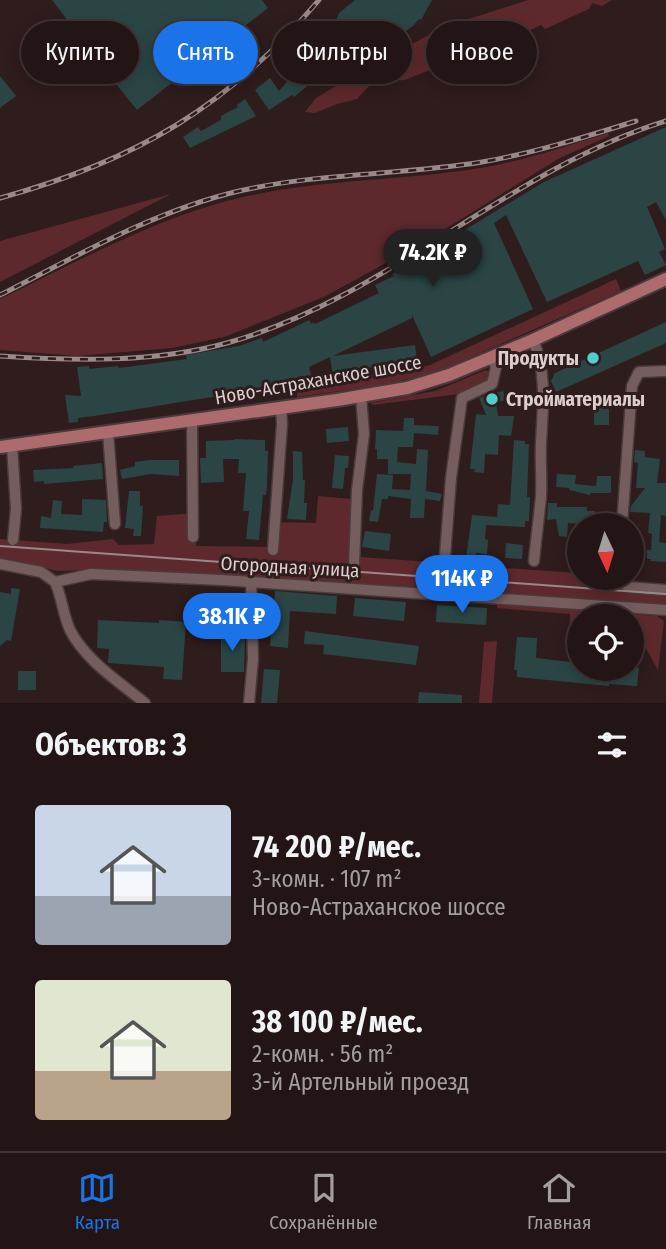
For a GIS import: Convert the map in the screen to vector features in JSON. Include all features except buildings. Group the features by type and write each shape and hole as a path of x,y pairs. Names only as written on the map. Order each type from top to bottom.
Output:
{"main road":[{"name":"Ново-Астраханское шоссе","path":"6,446 361,396 428,382 664,284"}],"street":[{"path":"533,340 542,371 544,408 541,496 534,561"},
{"path":"445,556 449,489 462,398 492,383 496,367 492,357"},
{"path":"623,513 634,380 639,372 666,371"},
{"path":"354,565 357,490 364,434 361,396"},
{"path":"273,550 281,408"},
{"path":"192,420 193,537"},
{"path":"108,432 114,524"},
{"path":"6,446 15,462 16,509 13,540"},
{"path":"0,564 41,572 55,582 68,626 76,640 92,660 145,703"},
{"name":"Огородная улица","path":"55,582 91,574 666,610"},
{"path":"249,703 253,659 251,582"},
{"path":"644,588 666,590"}],"shaded area":[{"path":"528,0 612,0 602,6 592,3 589,9 545,29 541,25 537,27 537,21 463,21"},
{"path":"426,37 426,71 412,77 412,44"},
{"path":"339,84 371,84 357,99 315,113 305,112 316,98"},
{"path":"608,133 609,136 558,159 431,238 326,296 224,337 172,348 77,356 0,350 0,299 117,242 177,217 239,198 299,187 496,165"},
{"path":"171,194 0,282 0,241"},
{"path":"616,279 621,291 435,373 381,385 297,397 297,393 430,365"},
{"path":"486,370 490,373 487,384 467,393 371,403 435,391"},
{"path":"318,496 352,499 360,557 444,563 457,570 486,571 488,567 567,572 567,590 644,589 666,592 666,606 90,570 57,571 0,559 0,539 67,544 113,539 119,545 154,544 157,516 196,513 196,546 267,547 268,522 316,523"},
{"path":"497,604 567,609 567,614 497,608"},
{"path":"644,615 657,616 664,621 658,670 644,646"},
{"path":"497,641 492,703 479,703 484,642"}],"tram line":[{"path":"0,546 666,594"}],"railway":[{"path":"0,198 94,167 176,125 214,100 250,71 285,38 319,0"},
{"path":"0,295 146,222 239,191 329,177 482,162 579,139 636,121"},
{"path":"0,356 114,359 171,354 227,343 285,323 395,266 553,170 608,143 666,121"}],"place":[{"name":"Продукты","path":"593,358"},
{"name":"Стройматериалы","path":"492,399"}]}
